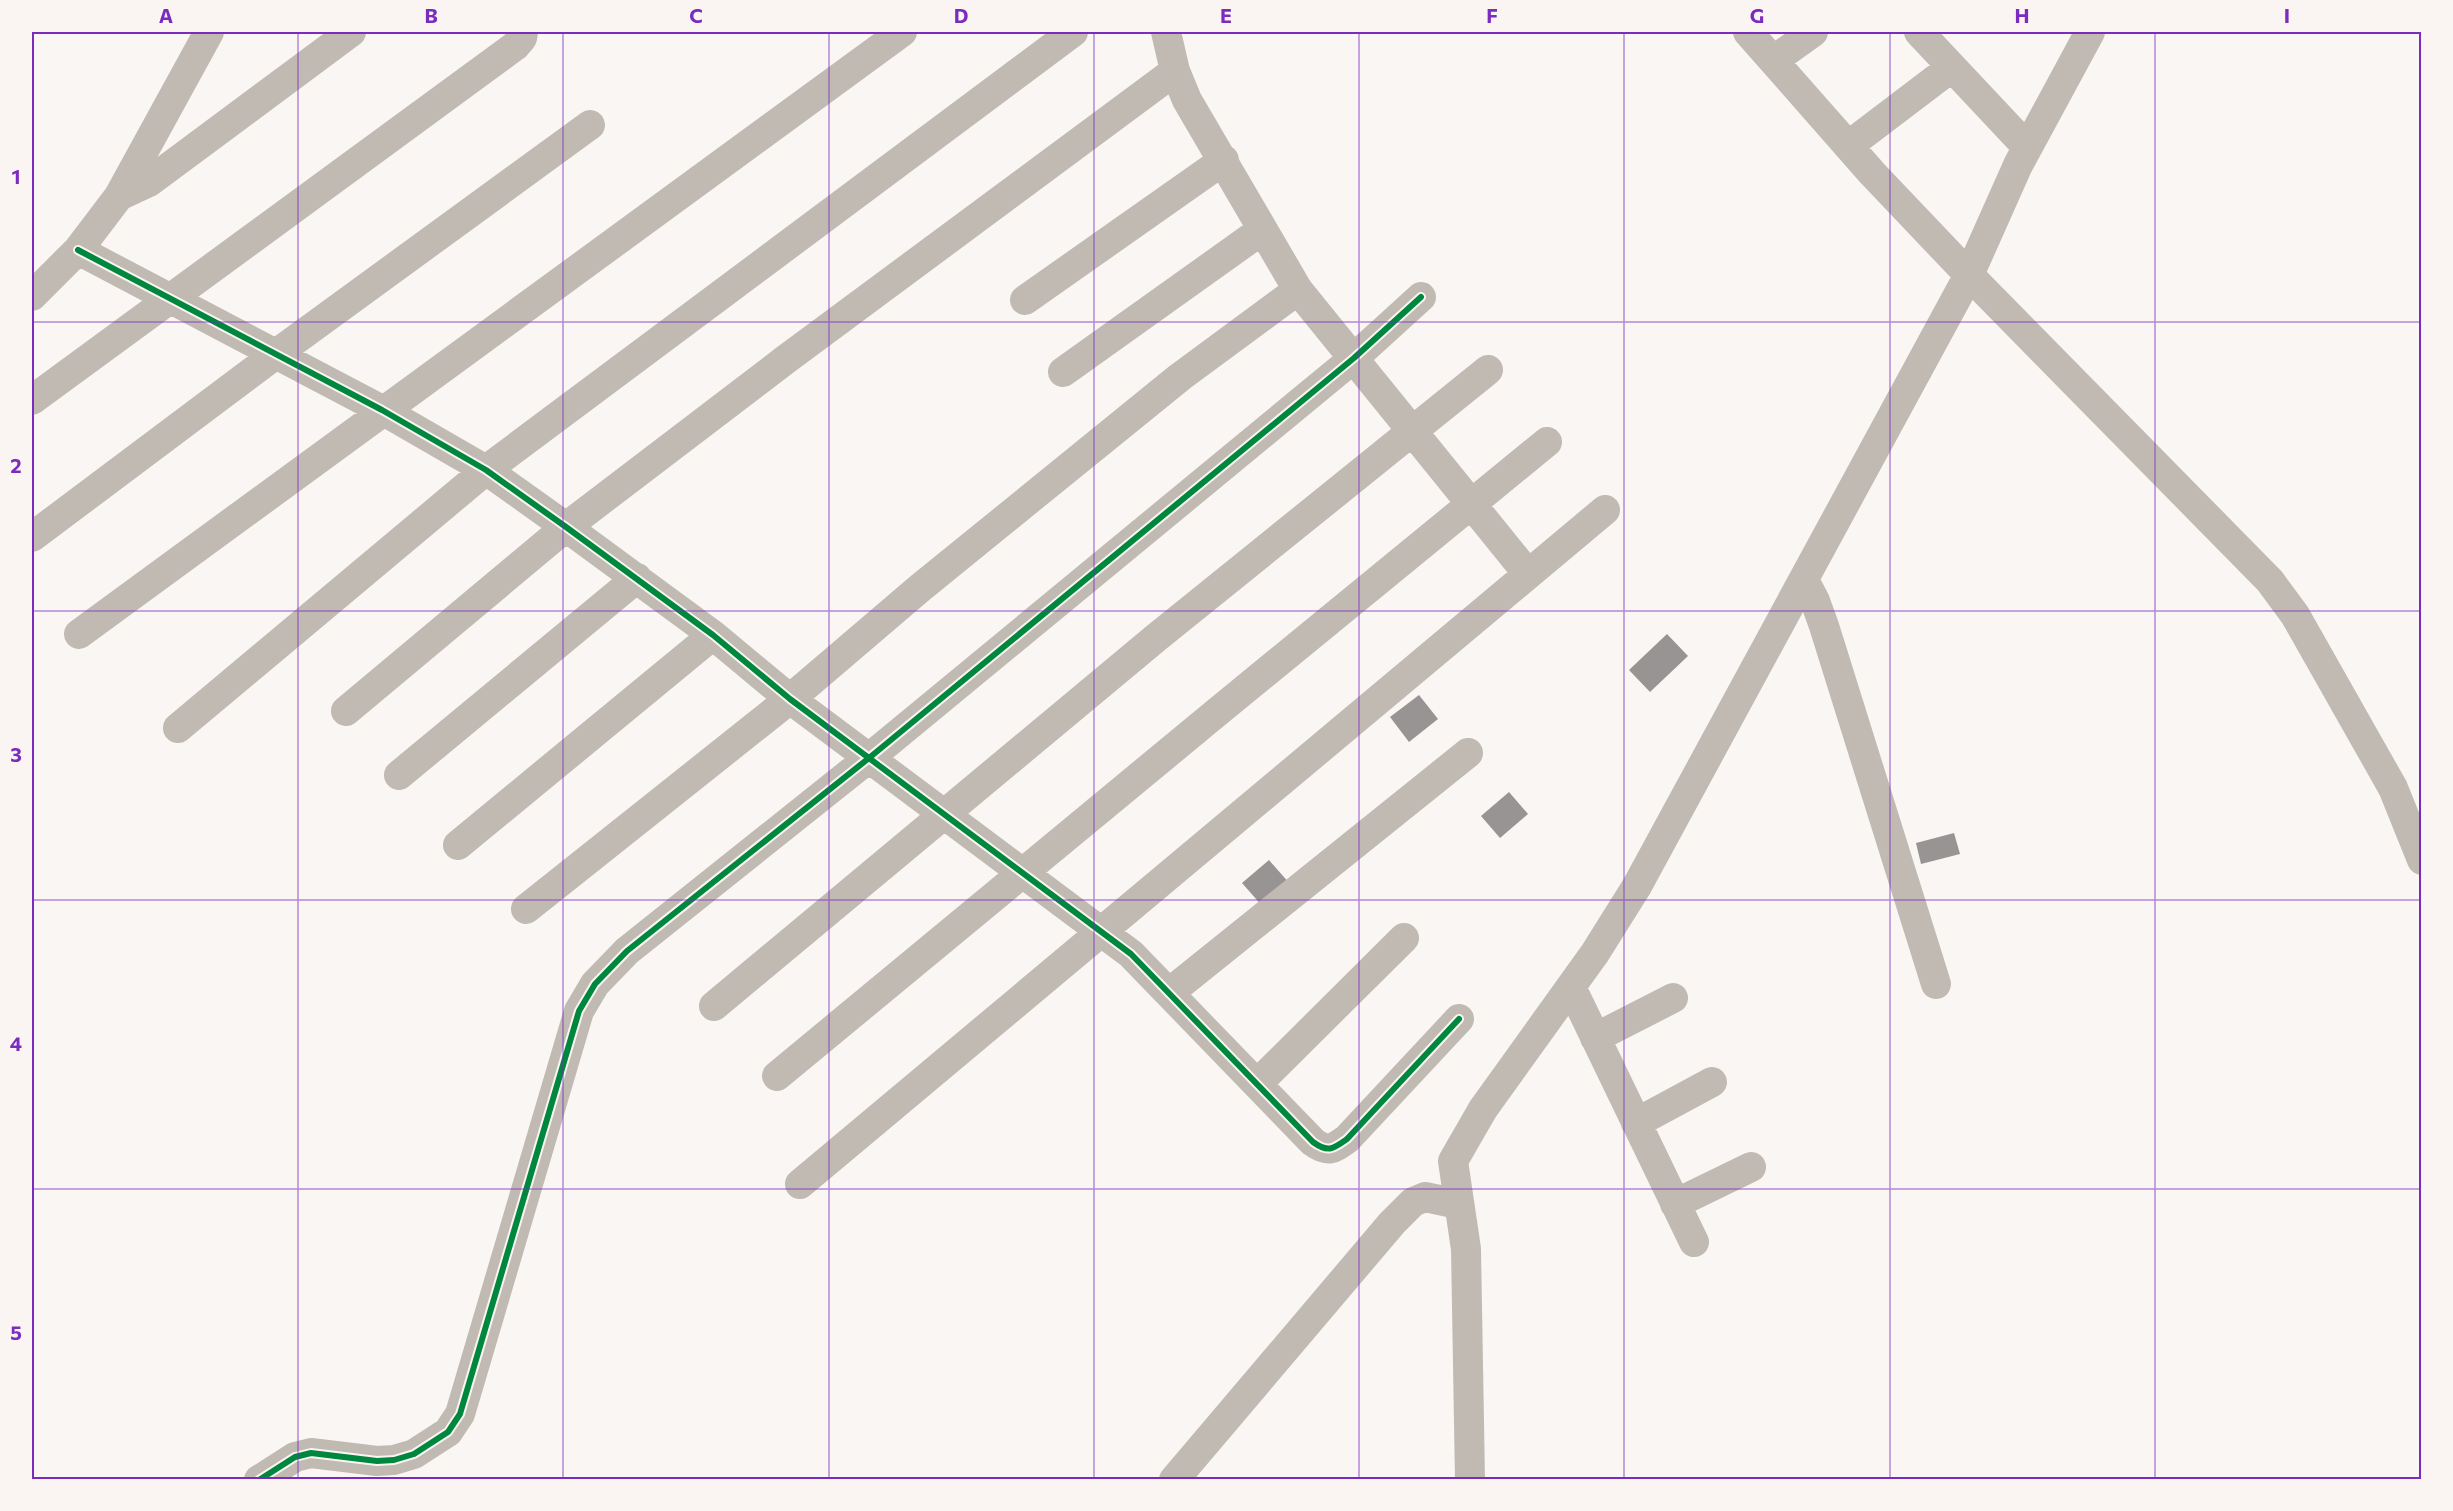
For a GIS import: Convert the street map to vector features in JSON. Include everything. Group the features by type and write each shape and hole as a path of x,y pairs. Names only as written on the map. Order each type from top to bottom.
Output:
{"street":[{"path":"32,296 78,250 119,196 209,32"},
{"path":"119,196 149,182 351,32"},
{"path":"32,400 169,297 515,46 522,38 523,32"},
{"path":"79,634 382,410 902,32"},
{"path":"178,728 486,470 1073,32"},
{"path":"1166,32 1174,71 1187,100 1298,290 1528,574"},
{"path":"1748,32 1848,146 1968,274 2271,581 2301,625 2393,788 2421,860"},
{"path":"1774,60 1813,32"},
{"path":"1919,32 2027,147"},
{"path":"1470,1479 1466,1249 1453,1161 1483,1109 1595,953 1637,886 1968,274 2027,147 2090,32"},
{"path":"1848,146 1952,67"},
{"path":"346,711 566,527 785,360 1174,71"},
{"path":"32,537 276,354 590,125"},
{"path":"1025,300 1224,160"},
{"path":"1063,372 1262,230"},
{"path":"78,250 382,410 486,470 637,578 713,635 790,699 1131,954 1313,1143 1322,1149 1334,1148 1347,1139 1460,1019"},
{"path":"526,909 790,699 920,588 1180,377 1298,290"},
{"path":"260,1479 295,1457 311,1453 377,1461 394,1460 414,1454 448,1432 460,1414 579,1011 595,984 627,951 869,758 1354,358 1421,297"},
{"path":"714,1006 945,816 1157,637 1488,370"},
{"path":"777,1076 1547,442"},
{"path":"800,1184 1605,510"},
{"path":"399,775 637,578"},
{"path":"1804,580 1824,626 1936,984"},
{"path":"458,845 713,635"},
{"path":"1169,993 1468,753"},
{"path":"1257,1084 1404,938"},
{"path":"1571,987 1694,1242"},
{"path":"1595,1038 1673,998"},
{"path":"1636,1123 1712,1082"},
{"path":"1675,1204 1751,1167"},
{"path":"1174,1479 1392,1223 1413,1202 1430,1197 1458,1204"}],"building":[{"path":"1667,634 1688,656 1650,692 1629,670"},
{"path":"1419,695 1438,719 1409,742 1390,717"},
{"path":"1509,792 1528,814 1500,838 1481,816"},
{"path":"1954,833 1960,854 1921,864 1916,843"},
{"path":"1269,860 1291,885 1264,908 1242,883"}],"cycle path":[{"path":"78,250 382,410 486,470 566,527 713,635 790,699 1131,954 1313,1142 1323,1148 1330,1148 1347,1139 1459,1019"},
{"path":"259,1480 295,1457 311,1453 377,1461 394,1460 414,1454 448,1432 460,1414 579,1011 595,984 627,951 869,758 1354,358 1421,297"}]}
